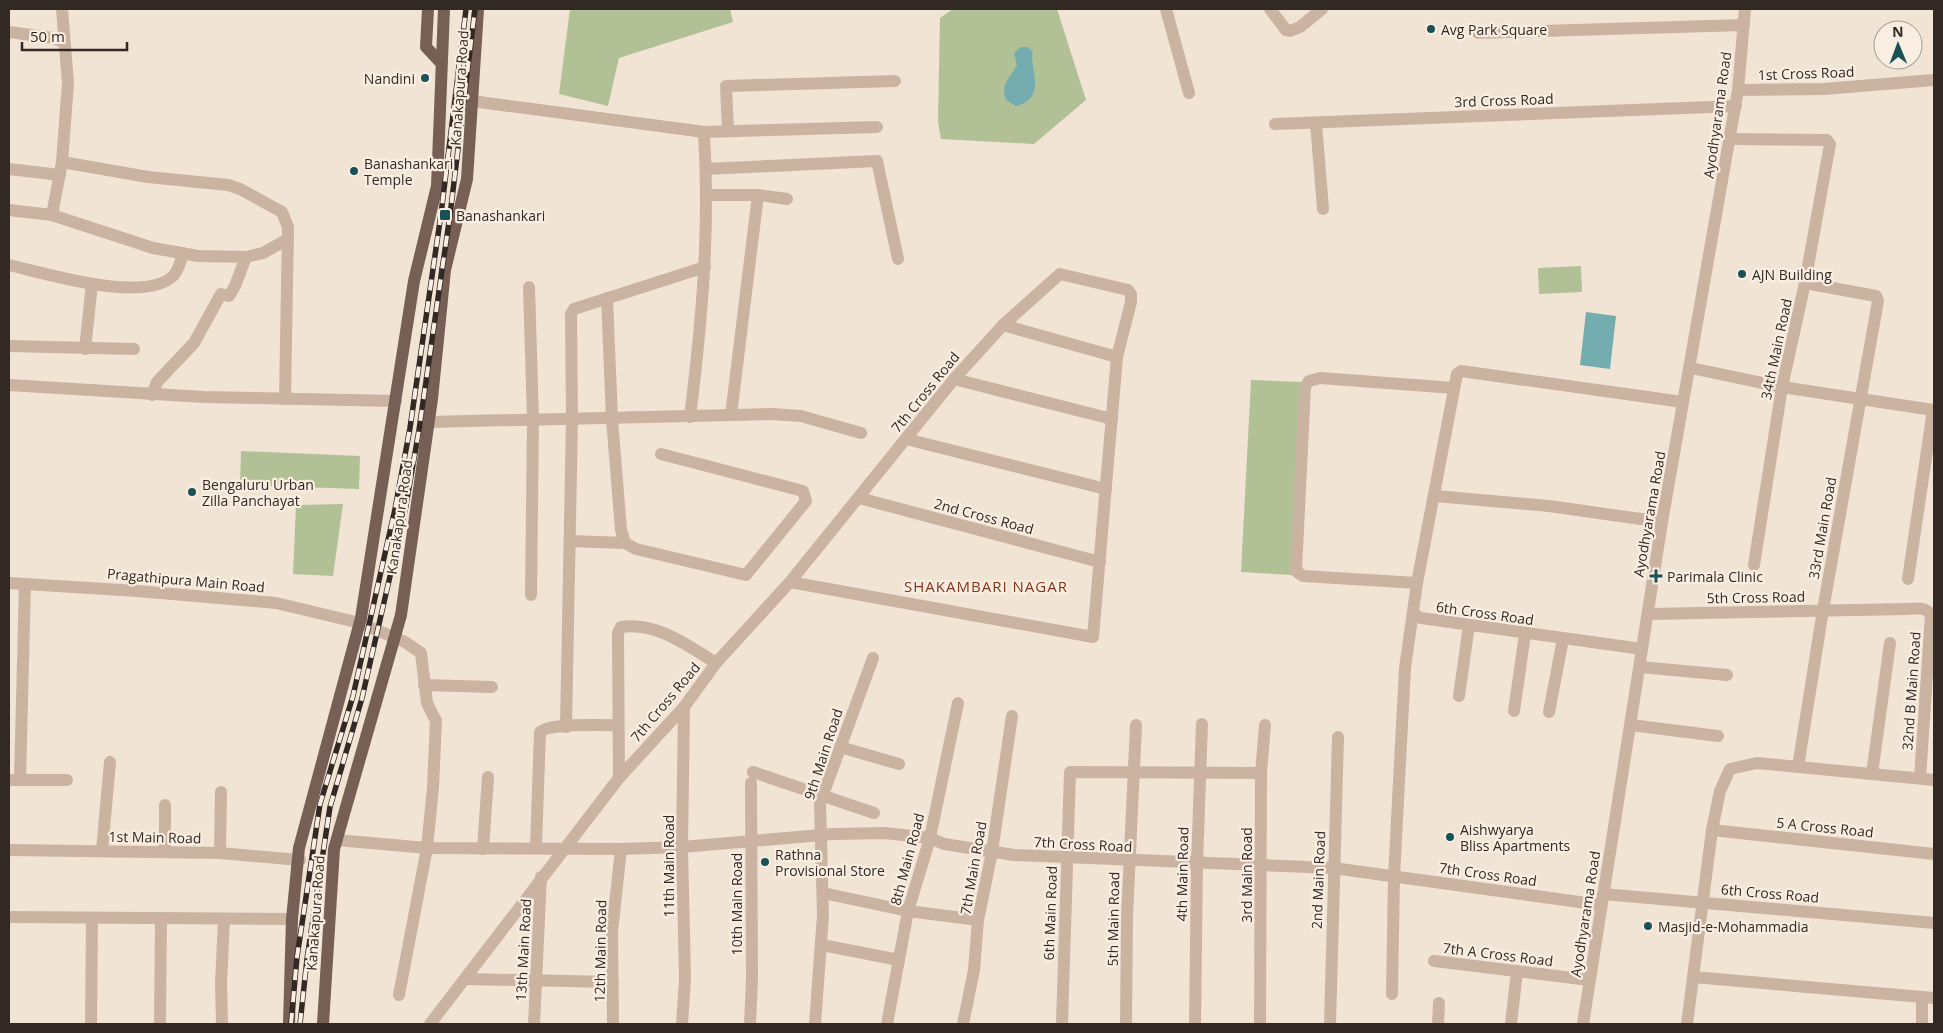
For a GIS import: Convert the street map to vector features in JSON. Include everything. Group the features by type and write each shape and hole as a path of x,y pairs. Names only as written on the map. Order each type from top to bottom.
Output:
{"main road":[{"path":"428,9 426,47 441,63"},
{"name":"Kanakapura Road","path":"288,1024 292,919 300,860 299,848 360,623 414,280 437,186 444,9"},
{"name":"Kanakapura Road","path":"323,1024 334,849 401,615 428,422 445,270 467,179 480,12"}],"street":[{"path":"52,215 62,162 68,82 62,9"},
{"path":"1166,9 1189,93"},
{"path":"1270,9 1286,30 1290,31 1300,27 1322,9"},
{"name":"Ayodhyarama Road","path":"1583,1024 1632,725 1662,522 1736,106 1746,9"},
{"path":"1478,33 1744,25"},
{"path":"9,32 53,38 65,43"},
{"name":"1st Cross Road","path":"1738,90 1824,89 1934,80"},
{"path":"728,131 726,86 895,81"},
{"path":"472,102 704,132 878,127"},
{"name":"3rd Cross Road","path":"1274,124 1736,106"},
{"path":"1316,123 1323,209"},
{"path":"690,417 702,319 708,227 704,132"},
{"name":"34th Main Road","path":"1730,139 1827,140 1830,144 1805,283 1782,386 1754,565"},
{"path":"706,169 877,161 898,259"},
{"path":"62,162 148,177 228,186 240,189 282,212 286,218 288,239 285,400"},
{"path":"9,169 60,175"},
{"path":"706,195 758,195 787,199"},
{"path":"731,415 758,195"},
{"path":"9,210 52,215 153,248 183,253 246,257 263,253 288,239"},
{"path":"9,265 112,288 136,288 166,281 175,274 183,253"},
{"path":"152,395 157,382 194,343 221,294 229,296 246,257"},
{"path":"566,727 572,419 571,314 574,309 705,267"},
{"name":"7th Cross Road","path":"430,1024 564,847 619,778 684,707 716,663 790,582 954,379 1003,325 1060,274 1120,286 1131,294 1131,302 1117,357 1093,637 790,582"},
{"name":"33rd Main Road","path":"1798,767 1823,610 1878,301 1876,296 1805,283"},
{"path":"86,349 92,284"},
{"path":"529,287 533,420 531,596"},
{"path":"607,298 612,418 621,530 625,543"},
{"path":"1003,325 1117,357"},
{"path":"9,346 134,349"},
{"path":"1690,368 1782,386 1933,410 1908,579"},
{"path":"1392,994 1394,876 1405,668 1417,583 1457,374 1461,372 1683,402"},
{"path":"1417,583 1303,576 1296,571 1305,387 1309,381 1320,378 1454,388"},
{"path":"954,379 1112,419"},
{"path":"9,385 152,395 285,400 396,401"},
{"path":"428,422 772,414 801,416 861,434"},
{"path":"906,439 1106,488"},
{"path":"570,541 625,543 636,549 746,575 806,501 803,491 661,454"},
{"path":"1435,496 1549,506 1662,522"},
{"name":"2nd Cross Road","path":"859,498 1100,562"},
{"name":"Pragathipura Main Road","path":"9,584 137,590 276,603 360,623 415,647 421,653 424,685"},
{"path":"26,584 14,780 67,780"},
{"name":"5th Cross Road","path":"1648,614 1925,609"},
{"name":"32nd B Main Road","path":"1920,778 1931,615 1925,609"},
{"name":"6th Cross Road","path":"1414,614 1421,618 1642,649"},
{"path":"1460,696 1469,625"},
{"path":"619,778 618,633 621,627 646,628 669,634 716,663"},
{"path":"1514,711 1526,634"},
{"path":"1549,712 1563,639"},
{"path":"1872,774 1890,643"},
{"name":"9th Main Road","path":"815,1024 822,945 823,893 820,803 873,658"},
{"path":"1640,667 1727,675"},
{"path":"399,995 427,848 436,721 427,704 424,685 492,687"},
{"name":"8th Main Road","path":"887,1024 908,911 930,838 958,703"},
{"name":"11th Main Road","path":"682,1024 685,979 682,847 684,707"},
{"name":"7th Main Road","path":"963,1024 974,970 978,920 992,852 1012,716"},
{"name":"4th Main Road","path":"1195,1024 1197,863 1202,724"},
{"path":"536,847 538,738 540,732 544,729 566,727 618,725"},
{"name":"5th Main Road","path":"1126,1024 1127,917 1132,773 1136,725"},
{"name":"3rd Main Road","path":"1260,1024 1261,773 1265,725"},
{"path":"1632,725 1718,736"},
{"name":"2nd Main Road","path":"1330,1024 1338,737"},
{"path":"840,747 899,764"},
{"path":"102,851 110,762"},
{"path":"1687,1024 1712,830 1720,791 1730,769 1758,763 1934,780"},
{"name":"6th Main Road","path":"1062,1024 1069,774 1070,772 1132,773"},
{"path":"1132,773 1261,773"},
{"path":"483,849 488,777"},
{"name":"10th Main Road","path":"750,1024 752,979 750,842 752,778 822,796"},
{"path":"220,853 221,792"},
{"path":"822,796 874,813"},
{"path":"165,806 165,852"},
{"name":"5 A Cross Road","path":"1712,830 1934,854"},
{"name":"7th Cross Road","path":"564,847 620,849 682,847 885,832 930,838 944,844 992,852 1130,861 1262,864 1333,868 1602,899"},
{"path":"336,840 427,848 564,847"},
{"name":"12th Main Road","path":"613,1024 612,932 620,849"},
{"name":"1st Main Road","path":"9,850 220,853 300,860"},
{"name":"13th Main Road","path":"534,1024 541,877"},
{"path":"823,893 908,911 978,920"},
{"name":"6th Cross Road","path":"1602,899 1702,902 1934,923"},
{"path":"9,918 292,919"},
{"path":"91,1024 92,918"},
{"path":"160,1024 161,920"},
{"path":"222,1024 221,984 224,920"},
{"path":"822,945 899,960"},
{"name":"7th A Cross Road","path":"1434,961 1589,980"},
{"path":"1511,1024 1517,971"},
{"path":"1692,977 1928,997 1922,1024"},
{"path":"465,978 613,982"},
{"path":"1438,1024 1439,1003"}],"green space":[{"path":"570,9 730,9 733,22 619,58 608,106 559,94"},
{"path":"953,9 1057,9 1086,100 1034,144 941,139 938,122 940,18"},
{"path":"1581,266 1582,292 1539,294 1538,268"},
{"path":"1251,380 1303,382 1292,575 1241,572"},
{"path":"241,451 360,456 359,489 240,485"},
{"path":"343,504 333,576 293,574 296,505"}],"water":[{"path":"1021,47 1028,47 1033,52 1035,89 1032,96 1026,102 1016,106 1006,100 1004,90 1017,65 1014,53"},
{"path":"1586,312 1616,316 1610,369 1580,365"}],"railway":[{"path":"291,1024 297,957 320,804 353,696 395,509 410,428 441,214 466,9"},
{"path":"300,1024 307,959 330,807 362,698 405,511 419,430 450,215 475,9"}],"place":[{"name":"Avg Park Square","path":"1431,29"},
{"name":"Nandini","path":"425,78"},
{"name":"Banashankari Temple","path":"354,171"},
{"name":"Banashankari","path":"445,215"},
{"name":"AJN Building","path":"1742,274"},
{"name":"Bengaluru Urban Zilla Panchayat","path":"192,492"},
{"name":"Parimala Clinic","path":"1656,576"},
{"name":"Aishwyarya Bliss Apartments","path":"1450,837"},
{"name":"Rathna Provisional Store","path":"765,862"},
{"name":"Masjid-e-Mohammadia","path":"1648,926"}],"district":[{"name":"SHAKAMBARI NAGAR","path":"986,586"}]}
